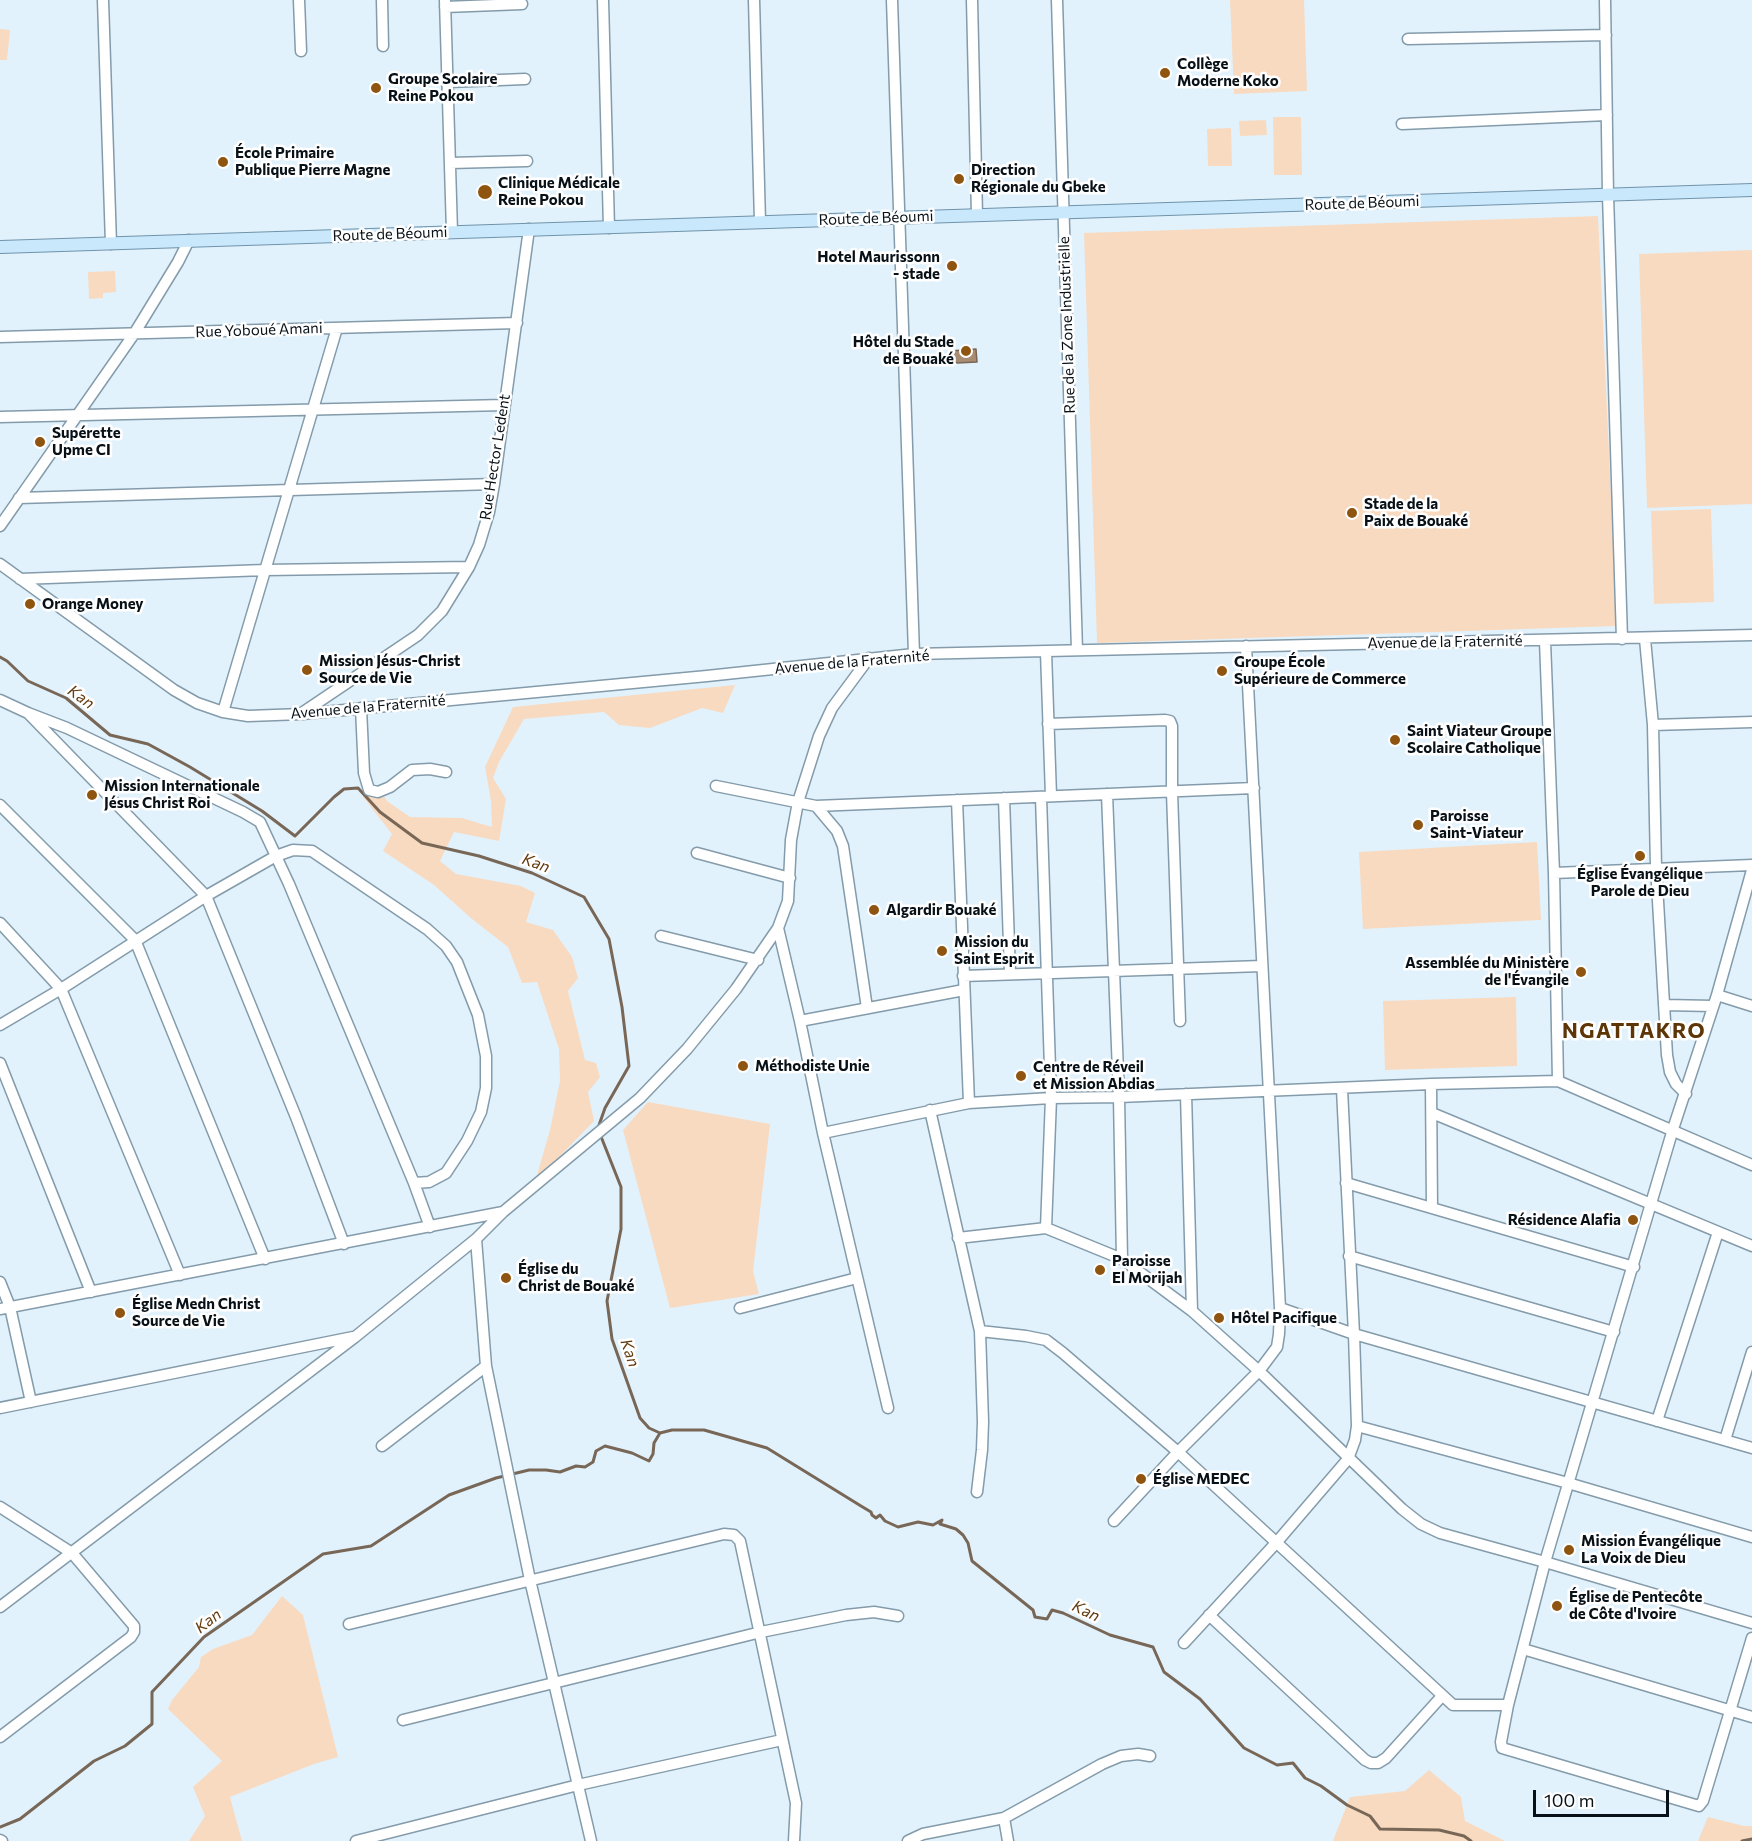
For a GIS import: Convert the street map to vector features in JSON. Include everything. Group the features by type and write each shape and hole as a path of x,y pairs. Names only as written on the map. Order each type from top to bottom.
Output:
{"main road":[{"name":"Route de Béoumi","path":"0,247 1752,190"}],"street":[{"path":"103,0 111,244"},
{"path":"299,0 301,51"},
{"path":"382,0 383,46"},
{"path":"603,0 609,228"},
{"path":"754,0 760,222"},
{"path":"892,0 914,654"},
{"path":"972,0 977,215"},
{"name":"Rue de la Zone Industrielle","path":"1057,0 1077,650"},
{"path":"1605,0 1608,195 1622,639"},
{"path":"452,232 445,3 522,4"},
{"path":"1408,39 1606,35"},
{"path":"448,82 525,79"},
{"path":"1402,124 1607,115"},
{"path":"450,163 527,161"},
{"name":"Rue Hector Ledent","path":"302,714 418,635 442,611 469,567 479,545 494,484 529,229"},
{"path":"0,526 134,334 189,240"},
{"name":"Rue Yoboué Amani","path":"0,337 517,323"},
{"path":"223,712 337,327"},
{"path":"0,417 504,405"},
{"path":"19,498 494,484"},
{"name":"Avenue de la Fraternité","path":"0,564 174,690 197,703 223,712 248,716 302,714 914,654 1752,635"},
{"path":"20,579 265,570 469,567"},
{"path":"1645,639 1653,725 1656,867 1667,1054 1670,1072 1676,1084 1686,1094"},
{"path":"1545,641 1554,873 1558,1081"},
{"path":"1114,1521 1178,1452 1259,1371 1277,1347 1280,1308 1245,646"},
{"path":"1046,652 1047,973 1051,1098 1046,1228"},
{"path":"0,1607 355,1337 476,1239 503,1212 640,1098 687,1049 758,960 778,928 788,901 791,840 798,802 819,736 832,708 869,658"},
{"path":"2,705 67,728 260,822 289,884 414,1183 430,1227"},
{"path":"361,708 364,773 369,790 378,792 390,787 412,771 430,769 446,772"},
{"path":"28,713 206,896 296,1117 344,1244"},
{"path":"1048,724 1165,720 1172,726 1180,1021"},
{"path":"1653,725 1752,722"},
{"path":"716,786 816,806 1254,788"},
{"path":"1107,794 1119,1097 1122,1260"},
{"path":"1004,798 1010,974"},
{"path":"957,800 969,1103"},
{"path":"0,805 135,940 265,1259"},
{"path":"816,806 837,831 843,846 867,1008"},
{"path":"0,1025 61,989 206,896 276,856 293,850 312,851 418,922 446,946 457,962 478,1015 486,1056 486,1088 481,1112 467,1141 446,1173 429,1182 414,1183"},
{"path":"697,853 790,878"},
{"path":"1554,873 1656,867 1752,865"},
{"path":"1752,870 1717,995 1674,1129 1545,1562 1508,1705 1501,1742 1502,1748 1699,1806 1703,1801 1752,1638"},
{"path":"0,923 61,989 180,1275"},
{"path":"778,928 823,1134 888,1408"},
{"path":"661,936 758,960"},
{"path":"963,976 1262,966"},
{"path":"800,1021 964,990"},
{"path":"1717,995 1752,1006"},
{"path":"1664,1005 1713,1006"},
{"path":"0,1062 92,1292"},
{"path":"823,1134 969,1103 1051,1098 1558,1081 1752,1164"},
{"path":"1431,1084 1432,1208"},
{"path":"1184,1643 1276,1543 1348,1459 1355,1440 1357,1425 1354,1334 1342,1089"},
{"path":"1186,1094 1192,1311"},
{"path":"930,1110 980,1331 982,1450 977,1492"},
{"path":"1432,1113 1752,1246"},
{"path":"1346,1183 1634,1267"},
{"path":"5,1308 503,1212"},
{"path":"958,1238 1046,1228 1122,1260 1192,1311 1259,1371 1348,1459 1421,1524 1465,1542 1545,1562 1752,1623"},
{"path":"1657,1420 1718,1232"},
{"path":"476,1239 486,1366 530,1580 591,1841"},
{"path":"1349,1256 1614,1332"},
{"path":"740,1308 857,1278"},
{"path":"0,1282 31,1402"},
{"path":"1280,1308 1354,1334 1752,1448"},
{"path":"980,1331 1046,1340 1178,1452 1454,1705 1508,1705"},
{"path":"0,1408 355,1337"},
{"path":"1725,1440 1752,1352"},
{"path":"382,1446 486,1366"},
{"path":"1357,1425 1569,1483 1752,1538"},
{"path":"0,1507 72,1553 134,1626 131,1637 0,1737"},
{"path":"349,1624 724,1534 734,1535 740,1541 796,1803 794,1841"},
{"path":"403,1720 761,1632 846,1615 874,1612 898,1616"},
{"path":"1209,1615 1365,1760 1371,1763 1378,1763 1386,1758 1442,1696"},
{"path":"1523,1649 1752,1717"},
{"path":"356,1841 373,1839 578,1785 782,1740"},
{"path":"908,1841 923,1834 1004,1818 1102,1764 1121,1756 1138,1754 1150,1756"},
{"path":"1004,1818 1008,1841"}],"shaded area":[{"path":"1230,0 1304,0 1307,91 1234,94"},
{"path":"0,29 10,30 7,60 0,60"},
{"path":"1273,117 1301,117 1302,175 1274,175"},
{"path":"1266,120 1267,135 1240,136 1239,121"},
{"path":"1231,128 1232,166 1208,166 1207,129"},
{"name":"Stade de la Paix de Bouaké","path":"1598,216 1617,626 1097,643 1084,233"},
{"path":"1752,250 1752,504 1647,508 1639,254"},
{"path":"115,271 116,292 103,293 103,298 89,299 88,272"},
{"path":"976,349 977,362 957,363 951,359 950,351"},
{"path":"1711,509 1714,602 1654,604 1651,511"},
{"path":"735,685 723,713 702,708 650,728 619,725 604,712 524,719 499,762 493,778 506,799 499,841 454,832 440,861 456,874 521,886 535,893 526,922 553,930 572,957 578,978 568,991 585,1060 596,1063 600,1077 588,1092 594,1121 535,1182 550,1130 560,1081 559,1049 537,982 522,983 508,947 434,885 383,851 392,834 363,797 377,785 387,801 410,817 462,818 492,827 491,801 485,767 513,707"},
{"path":"1537,842 1541,920 1363,929 1359,852"},
{"path":"1516,997 1517,1066 1385,1070 1383,1001"},
{"path":"648,1102 770,1124 753,1271 759,1294 670,1308 623,1130"},
{"path":"282,1596 303,1615 338,1757 230,1797 242,1841 189,1841 205,1816 193,1787 222,1761 168,1709 172,1700 199,1667 201,1657 213,1649 252,1635"},
{"path":"1429,1770 1461,1797 1465,1821 1505,1841 1333,1841 1350,1797 1405,1791"},
{"path":"1708,1817 1752,1826 1752,1841 1698,1841"}],"waterway":[{"name":"Kan","path":"0,657 28,681 66,698 110,735 148,744 262,811 295,836 344,789 358,788 380,812 422,843 479,856 532,873 584,897 609,939 622,1007 629,1066 605,1108 598,1128"},
{"name":"Kan","path":"600,1134 621,1187 621,1229 607,1301 612,1339 640,1418 649,1428 660,1433"},
{"name":"Kan","path":"0,1827 20,1819 94,1761 125,1746 152,1724 152,1692 204,1637 323,1554 371,1546 449,1495 496,1478 529,1470 560,1472 576,1466 585,1467 593,1462 596,1451 605,1446 632,1453 649,1461 653,1454 654,1443 660,1433 672,1430 704,1430 767,1448 871,1512 876,1518 880,1515 885,1521 898,1527 918,1522 933,1525 942,1520 940,1524 956,1529 963,1535 968,1543 972,1561 1033,1610 1035,1617 1047,1619 1052,1610 1110,1635 1153,1647 1164,1672 1200,1699 1244,1748 1277,1765 1293,1763 1305,1778 1321,1786 1347,1805 1370,1816 1380,1829 1439,1830 1464,1836 1471,1841"},
{"name":"Kan","path":"1742,1841 1752,1839"}],"place":[{"name":"Collège Moderne Koko","path":"1165,73"},
{"name":"Groupe Scolaire Reine Pokou","path":"376,88"},
{"name":"École Primaire Publique Pierre Magne","path":"223,162"},
{"name":"Direction Régionale du Gbeke","path":"959,179"},
{"name":"Clinique Médicale Reine Pokou","path":"485,192"},
{"name":"Hotel Maurissonn - stade","path":"952,266"},
{"name":"Hôtel du Stade de Bouaké","path":"966,351"},
{"name":"Supérette Upme CI","path":"40,442"},
{"name":"Stade de la Paix de Bouaké","path":"1352,513"},
{"name":"Orange Money","path":"30,604"},
{"name":"Mission Jésus-Christ Source de Vie","path":"307,670"},
{"name":"Groupe École Supérieure de Commerce","path":"1222,671"},
{"name":"Saint Viateur Groupe Scolaire Catholique","path":"1395,740"},
{"name":"Mission Internationale Jésus Christ Roi","path":"92,795"},
{"name":"Paroisse Saint-Viateur","path":"1418,825"},
{"name":"Église Évangélique Parole de Dieu","path":"1640,856"},
{"name":"Algardir Bouaké","path":"874,910"},
{"name":"Mission du Saint Esprit","path":"942,951"},
{"name":"Assemblée du Ministère de l'Évangile","path":"1581,972"},
{"name":"Méthodiste Unie","path":"743,1066"},
{"name":"Centre de Réveil et Mission Abdias","path":"1021,1076"},
{"name":"Résidence Alafia","path":"1633,1220"},
{"name":"Paroisse El Morijah","path":"1100,1270"},
{"name":"Église du Christ de Bouaké","path":"506,1278"},
{"name":"Église Medn Christ Source de Vie","path":"120,1313"},
{"name":"Hôtel Pacifique","path":"1219,1318"},
{"name":"Église MEDEC","path":"1141,1479"},
{"name":"Mission Évangélique La Voix de Dieu","path":"1569,1550"},
{"name":"Église de Pentecôte de Côte d'Ivoire","path":"1557,1606"}],"district":[{"name":"NGATTAKRO","path":"1634,1031"}]}
